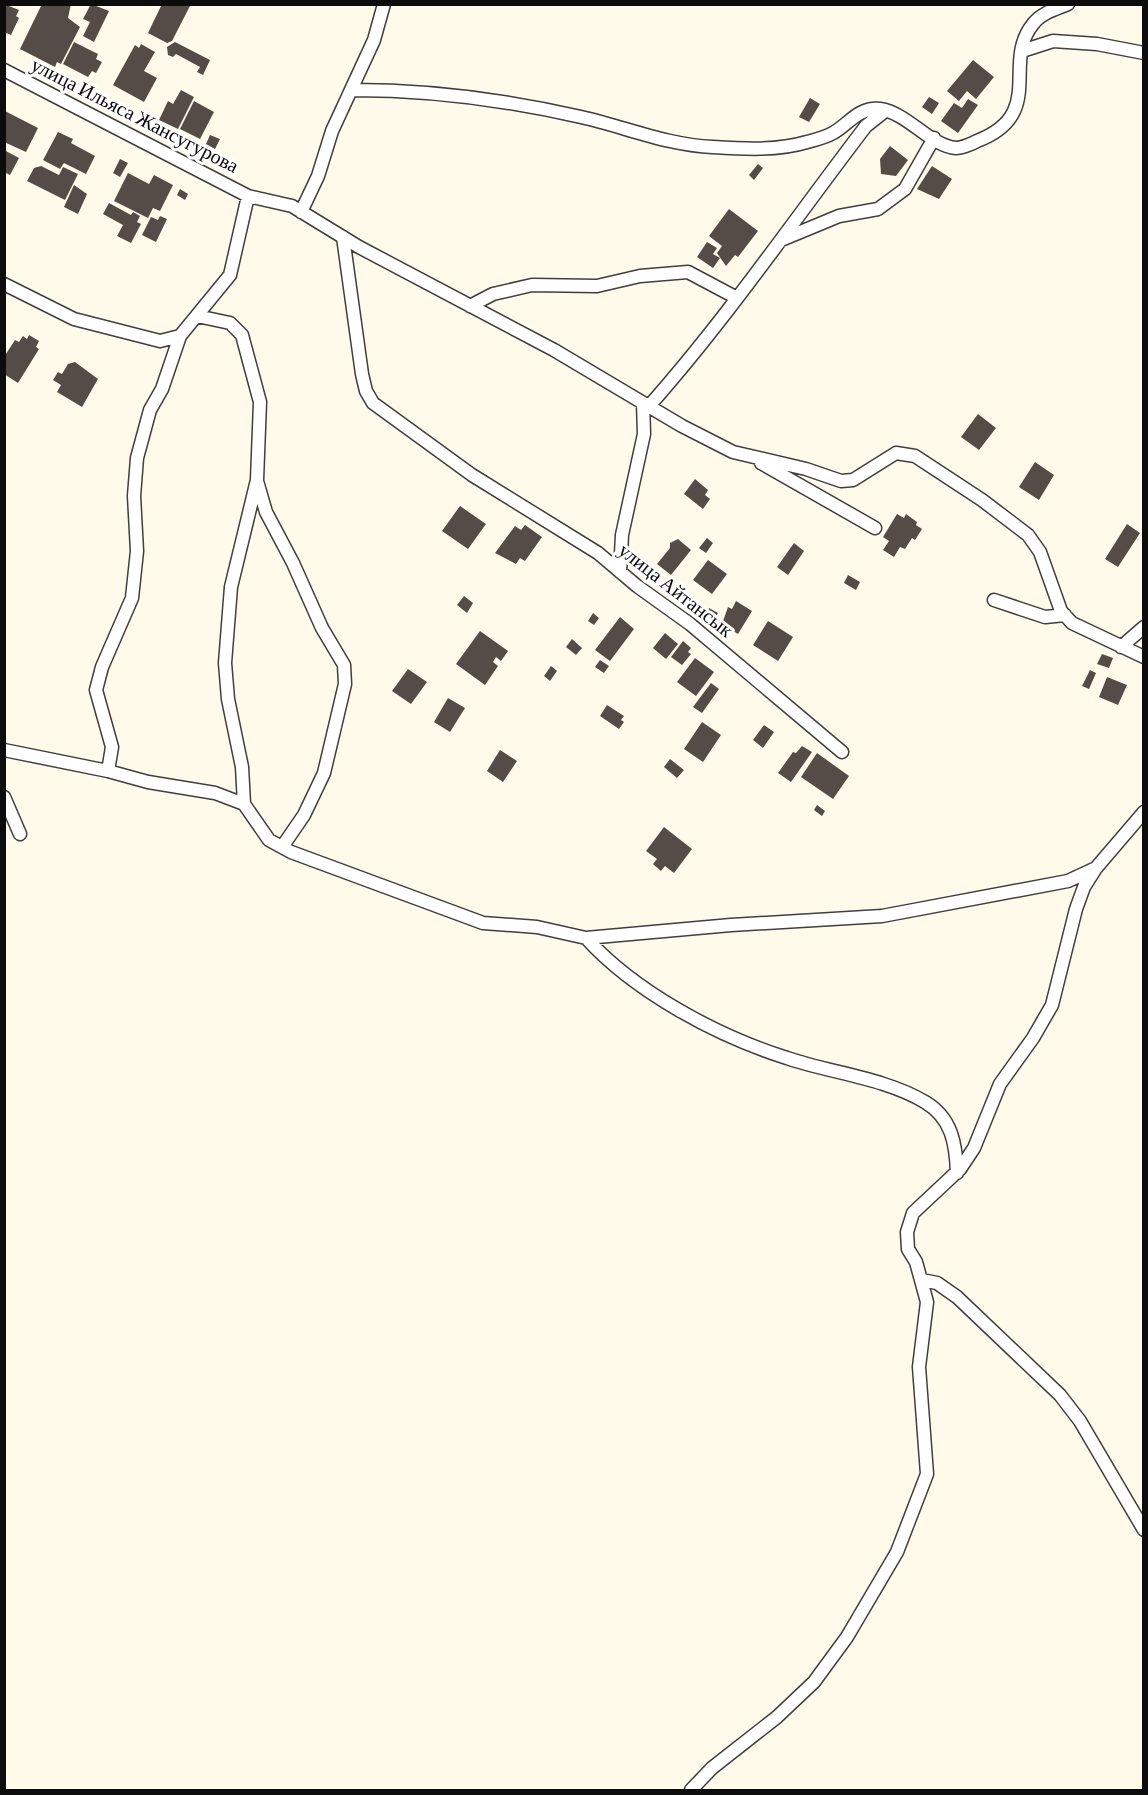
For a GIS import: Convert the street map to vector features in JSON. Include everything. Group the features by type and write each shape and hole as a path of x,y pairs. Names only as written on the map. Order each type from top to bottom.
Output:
{"street":[{"path":"301,212 318,176 332,131 374,40 384,4"},
{"path":"352,90 446,94 525,105 584,117 679,145 712,147 771,148 806,143 833,133 864,110 885,111 898,115 934,138 956,148 979,141 1001,128 1018,107 1023,41 1033,23 1044,14 1068,4"},
{"path":"1022,51 1053,41 1097,44 1143,53"},
{"name":"улица Ильяса Жансугурова","path":"4,70 248,196 292,206 343,237 554,350 646,405 733,452 750,456"},
{"path":"620,572 622,535 644,434 646,405 737,298 866,126 885,111"},
{"path":"781,240 839,216 878,209 905,189 934,138"},
{"path":"108,771 112,747 96,690 102,667 132,598 137,551 138,522 134,496 137,458 150,410 162,389 180,336 230,275 248,196"},
{"name":"улица Айтансык","path":"343,237 366,391 373,403 472,476 598,553 690,624 842,752"},
{"path":"470,306 493,294 532,285 597,286 640,276 688,272 737,298"},
{"path":"4,284 74,319 160,341 180,336"},
{"path":"197,316 230,323 242,335 260,402 257,480 231,587 225,663 228,699 242,767 244,804 269,840 282,847 483,923 537,927 586,938 731,925 882,916 1068,881 1096,868"},
{"path":"750,456 806,469 841,481 853,480 896,453 915,456 982,500 1028,535 1040,552 1055,598 1065,615 1079,627 1143,657"},
{"path":"750,456 875,528"},
{"path":"257,480 266,512 293,563 322,628 344,664 345,684 324,773 304,815 282,847"},
{"path":"994,600 1045,617 1065,615"},
{"path":"1121,647 1143,627"},
{"path":"4,750 108,771 148,782 215,793 244,804"},
{"path":"4,797 20,834"},
{"path":"691,1791 712,1768 777,1717 814,1682 847,1637 897,1552 927,1474 919,1367 927,1302 922,1280 908,1249 907,1232 913,1214 957,1173 974,1148 1000,1084 1033,1038 1052,1005 1076,909 1096,868 1143,812"},
{"path":"586,938 609,963 643,986 734,1038 786,1058 899,1090 927,1103 949,1125 954,1140 957,1173"},
{"path":"922,1280 937,1283 957,1297 1060,1395 1080,1421 1143,1530"}],"building":[{"path":"4,4 19,10 16,16 19,18 11,35 4,32"},
{"path":"42,4 71,4 68,18 80,27 61,64 57,62 55,67 20,49"},
{"path":"91,4 109,11 94,42 83,36 90,22 83,19"},
{"path":"162,4 191,4 172,41 167,43 148,33"},
{"path":"74,42 98,54 96,59 102,62 96,73 92,71 88,77 63,64"},
{"path":"175,42 210,60 203,75 197,72 200,67 176,54 173,57 168,55 167,47"},
{"path":"141,44 155,52 144,71 157,78 144,102 113,85 135,45 139,48"},
{"path":"973,60 994,77 976,99 967,91 959,101 947,91"},
{"path":"181,90 194,97 178,129 159,120 168,101 173,104"},
{"path":"929,97 939,103 932,114 922,107"},
{"path":"810,98 820,104 809,122 799,117"},
{"path":"968,99 978,105 958,133 941,121 954,103 962,108"},
{"path":"194,101 214,112 200,139 180,129"},
{"path":"5,111 38,128 26,152 4,142"},
{"path":"58,132 73,139 71,143 95,156 86,174 64,163 60,169 43,160"},
{"path":"210,135 220,139 215,149 206,144"},
{"path":"890,146 908,160 896,176 881,174 880,159"},
{"path":"4,150 19,158 10,175 4,172"},
{"path":"120,159 128,163 120,177 113,173"},
{"path":"758,164 763,168 754,180 749,175"},
{"path":"41,166 59,175 63,167 78,174 65,200 27,181 34,168"},
{"path":"932,166 952,179 939,199 917,189"},
{"path":"128,173 149,184 154,175 173,185 160,211 153,208 148,218 114,201"},
{"path":"74,185 87,194 78,214 64,207"},
{"path":"180,189 188,194 185,200 177,195"},
{"path":"109,203 131,215 133,212 140,216 137,222 141,224 131,243 117,236 123,225 103,214"},
{"path":"729,209 758,231 738,257 735,255 726,266 717,253 722,246 709,236"},
{"path":"160,216 167,219 156,242 142,235 151,217 158,220"},
{"path":"707,242 717,248 713,254 720,258 713,268 697,257"},
{"path":"29,335 39,341 36,347 39,349 18,383 4,374 4,357 15,340 19,342 23,336 27,339"},
{"path":"75,362 98,379 82,407 57,392 61,385 53,380 58,372 62,374 68,364"},
{"path":"978,414 996,428 979,450 961,437"},
{"path":"1035,462 1054,475 1039,500 1019,487"},
{"path":"695,479 708,490 705,495 710,499 703,509 684,494"},
{"path":"460,506 486,524 468,549 442,531"},
{"path":"897,514 904,518 906,514 922,529 905,549 900,547 894,557 883,550 889,541 883,537"},
{"path":"1127,524 1140,533 1118,567 1105,559"},
{"path":"525,525 542,537 525,561 520,558 516,564 495,553 515,526 521,530"},
{"path":"707,538 713,543 706,553 699,548"},
{"path":"678,539 691,550 671,575 657,564 670,548 670,543"},
{"path":"794,543 804,551 788,575 777,567"},
{"path":"708,560 727,574 712,594 693,580"},
{"path":"848,575 860,582 856,590 844,583"},
{"path":"464,596 473,603 467,613 457,605"},
{"path":"736,601 752,611 738,634 722,624 728,607 732,609"},
{"path":"709,608 718,613 714,619 706,614"},
{"path":"593,613 599,618 594,625 588,621"},
{"path":"620,617 634,629 610,661 595,650"},
{"path":"768,621 793,637 778,661 753,645"},
{"path":"480,631 508,651 501,661 496,657 493,662 498,666 485,685 456,664"},
{"path":"665,633 678,644 666,659 653,648"},
{"path":"572,639 582,648 576,655 566,647"},
{"path":"683,641 691,648 688,652 691,654 682,665 671,657"},
{"path":"1102,654 1113,658 1109,668 1097,664"},
{"path":"695,658 714,672 696,696 677,682"},
{"path":"600,660 609,666 604,673 595,667"},
{"path":"551,666 557,671 550,681 544,676"},
{"path":"408,669 427,682 411,704 392,691"},
{"path":"1090,670 1096,673 1089,689 1082,686"},
{"path":"1107,677 1127,685 1118,705 1099,697"},
{"path":"711,683 719,689 702,713 693,707"},
{"path":"448,698 465,708 450,732 434,722"},
{"path":"607,705 624,716 621,720 624,722 619,729 600,716"},
{"path":"702,722 721,735 703,762 684,749"},
{"path":"764,725 774,732 763,748 753,740"},
{"path":"802,746 812,752 791,782 778,773 793,752 796,753"},
{"path":"500,750 517,761 503,782 487,771"},
{"path":"817,753 849,776 833,799 801,777"},
{"path":"670,759 684,770 677,778 664,767"},
{"path":"817,805 825,811 822,816 814,810"},
{"path":"664,827 692,849 674,873 665,866 661,871 653,864 657,859 646,851"}]}
